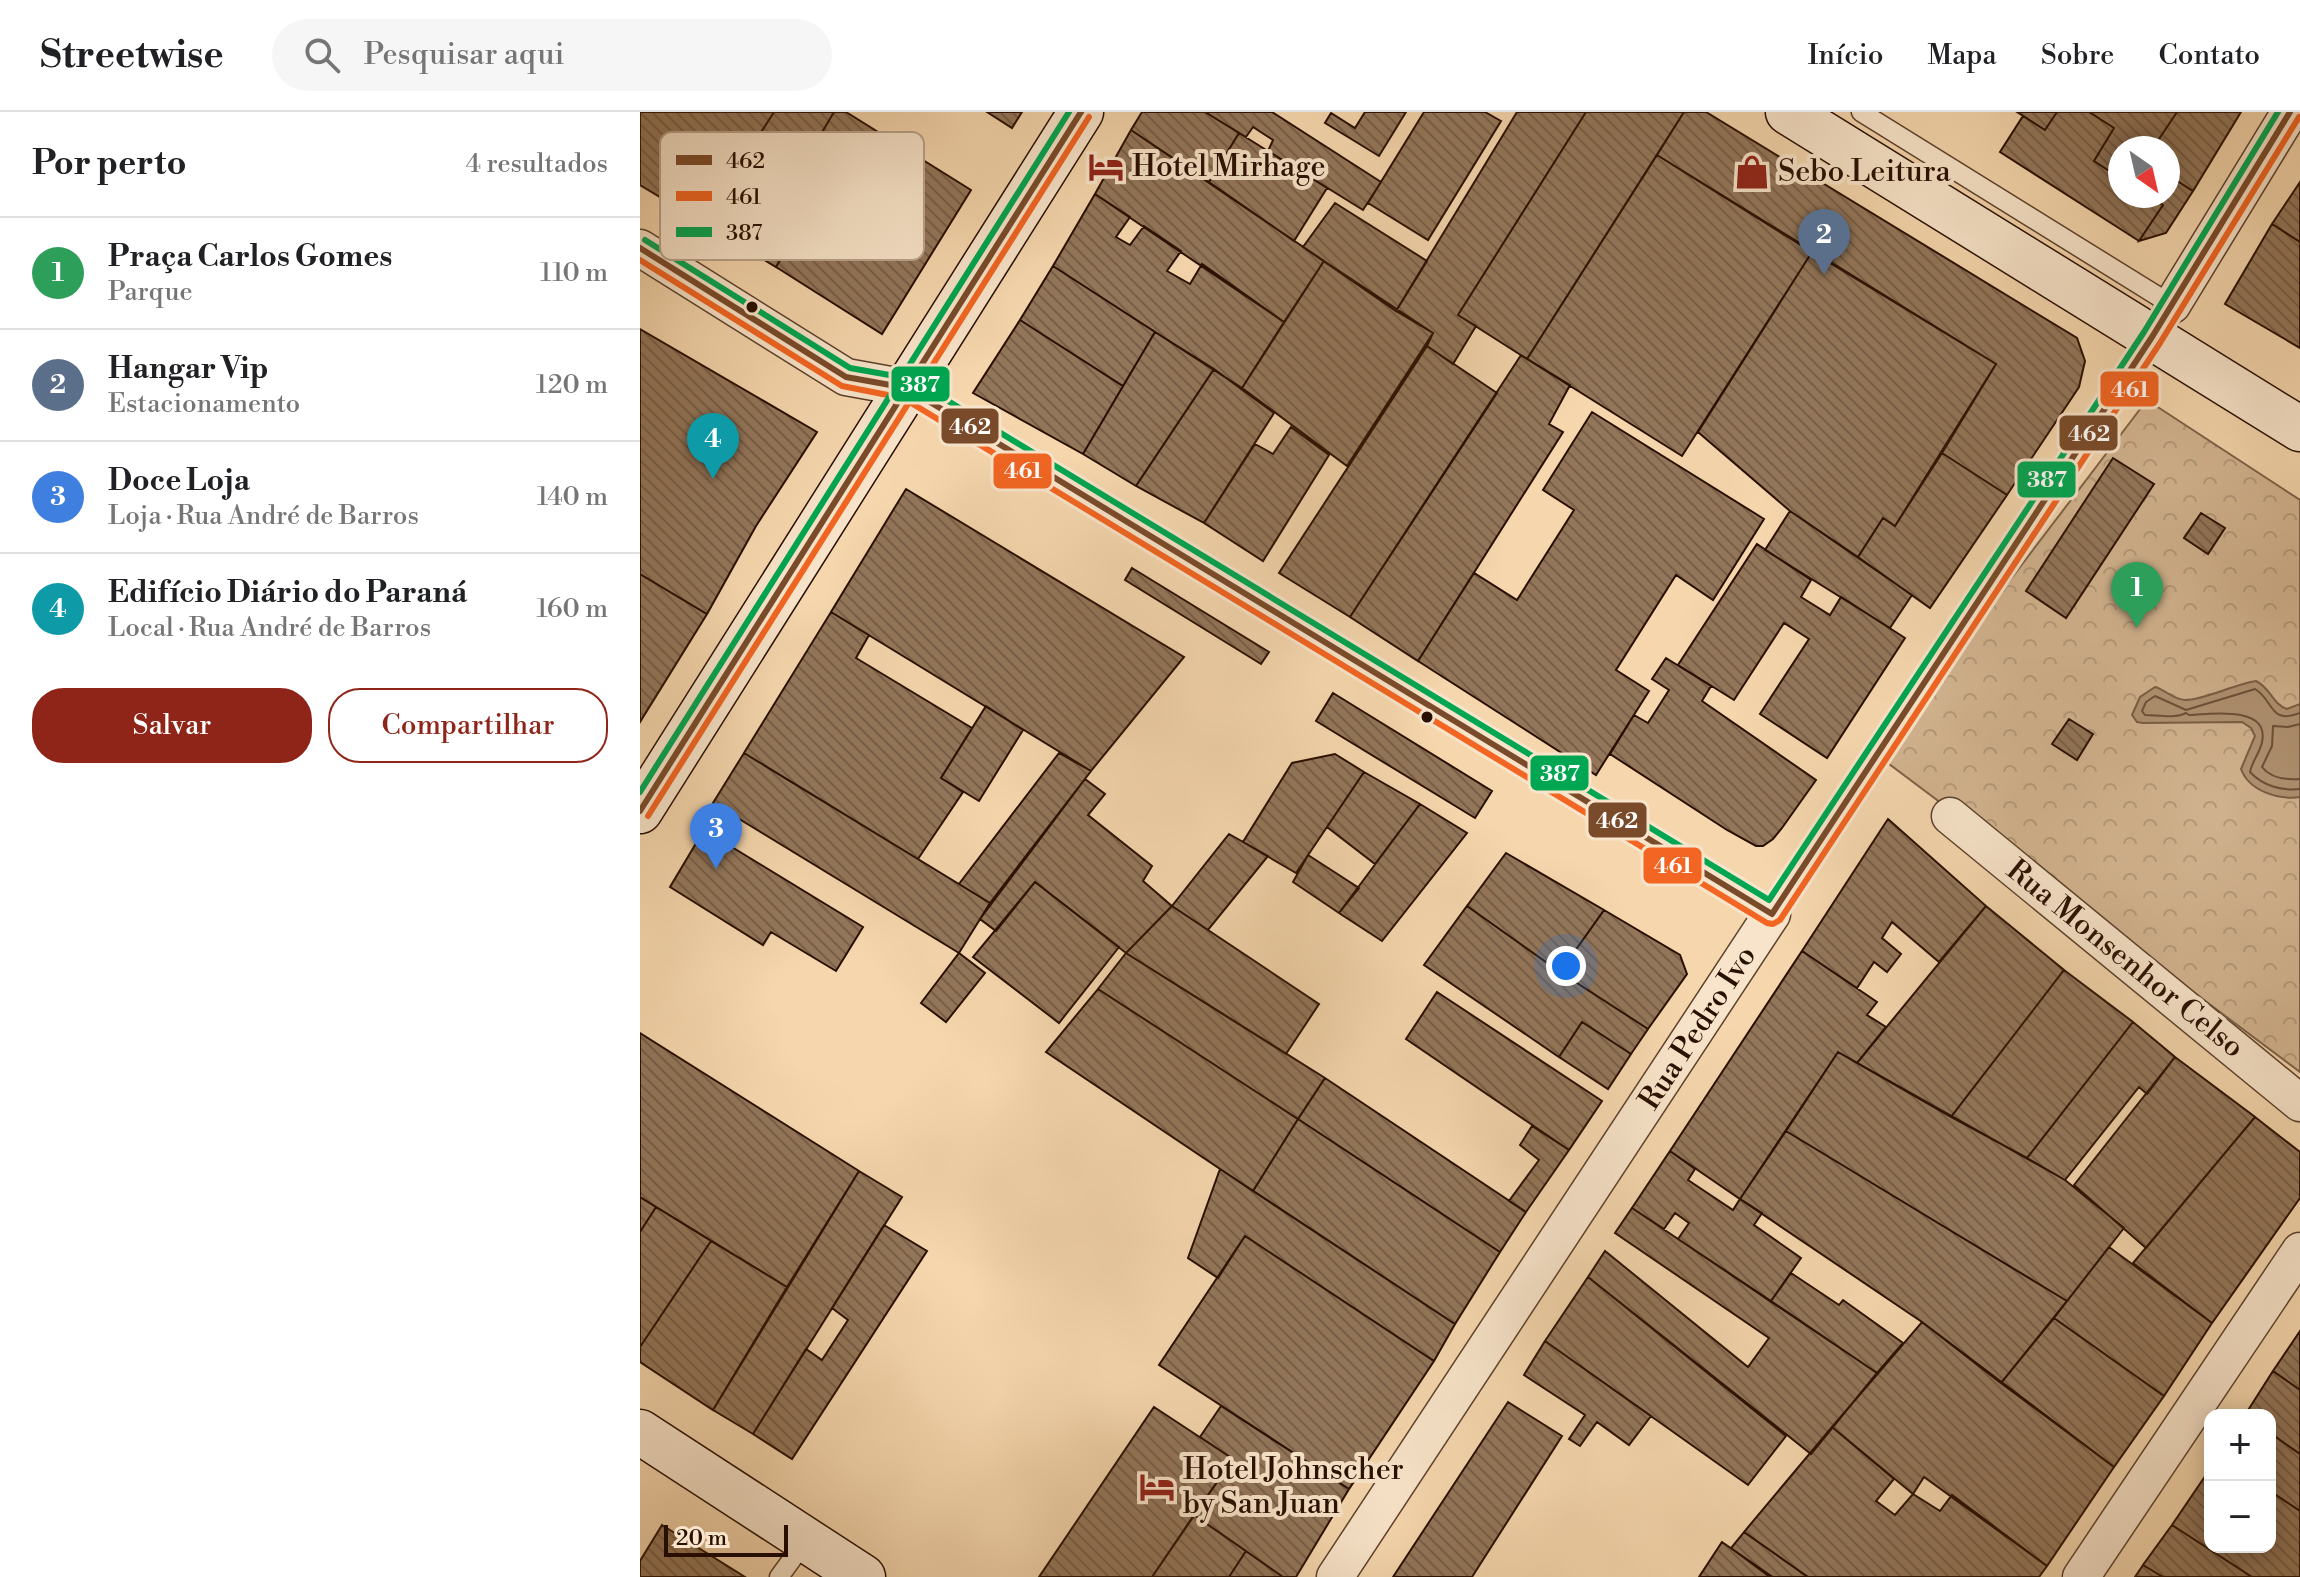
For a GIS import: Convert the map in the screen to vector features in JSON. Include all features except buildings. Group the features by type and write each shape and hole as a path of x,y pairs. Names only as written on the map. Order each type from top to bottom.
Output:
{"street":[{"path":"640,811 1081,112"},
{"path":"1788,112 2162,321 2300,429"},
{"name":"Rua Pedro Ivo","path":"2162,321 2290,112"},
{"path":"640,248 846,377 907,388"},
{"name":"Rua Monsenhor Celso","path":"1950,816 2300,1103"},
{"name":"Rua Pedro Ivo","path":"1335,1577 1772,914"},
{"path":"2081,1577 2300,1251"},
{"path":"640,1432 863,1577"}],"lane":[{"path":"1861,112 2162,321"},
{"name":"Rua Pedro Ivo","path":"1772,914 2162,321"},
{"path":"907,388 1772,914"},
{"path":"779,1577 806,1540"}],"green space":[{"path":"2147,400 2300,500 2300,1072 1877,755"}],"water":[{"path":"2256,681 2282,707 2287,709 2300,704 2300,797 2283,797 2265,792 2245,777 2241,769 2255,736 2251,728 2242,722 2143,723 2137,722 2132,715 2140,697 2155,687 2185,700"}],"transit line":[{"name":"387","path":"640,792 1069,112"},
{"name":"462","path":"640,811 1081,112"},
{"name":"387","path":"677,260 850,368 912,379 1769,900 2144,332 2278,112"},
{"name":"462","path":"640,248 846,377 907,388 1772,914 2152,337 2290,112"},
{"name":"461","path":"648,816 1089,117"},
{"name":"461","path":"640,260 842,386 903,398 1773,924 1780,920 2160,343 2299,117"},
{"name":"387","path":"645,240 660,249"}],"place":[{"name":"Hotel Mirhage","path":"1106,167"},
{"name":"Sebo Leitura","path":"1752,172"},
{"name":"Hangar Vip","path":"1824,275"},
{"name":"Edifício Diário do Paraná","path":"713,479"},
{"name":"Praça Carlos Gomes","path":"2137,628"},
{"name":"Doce Loja","path":"716,869"},
{"name":"Hotel Johnscher by San Juan","path":"1157,1487"}]}
